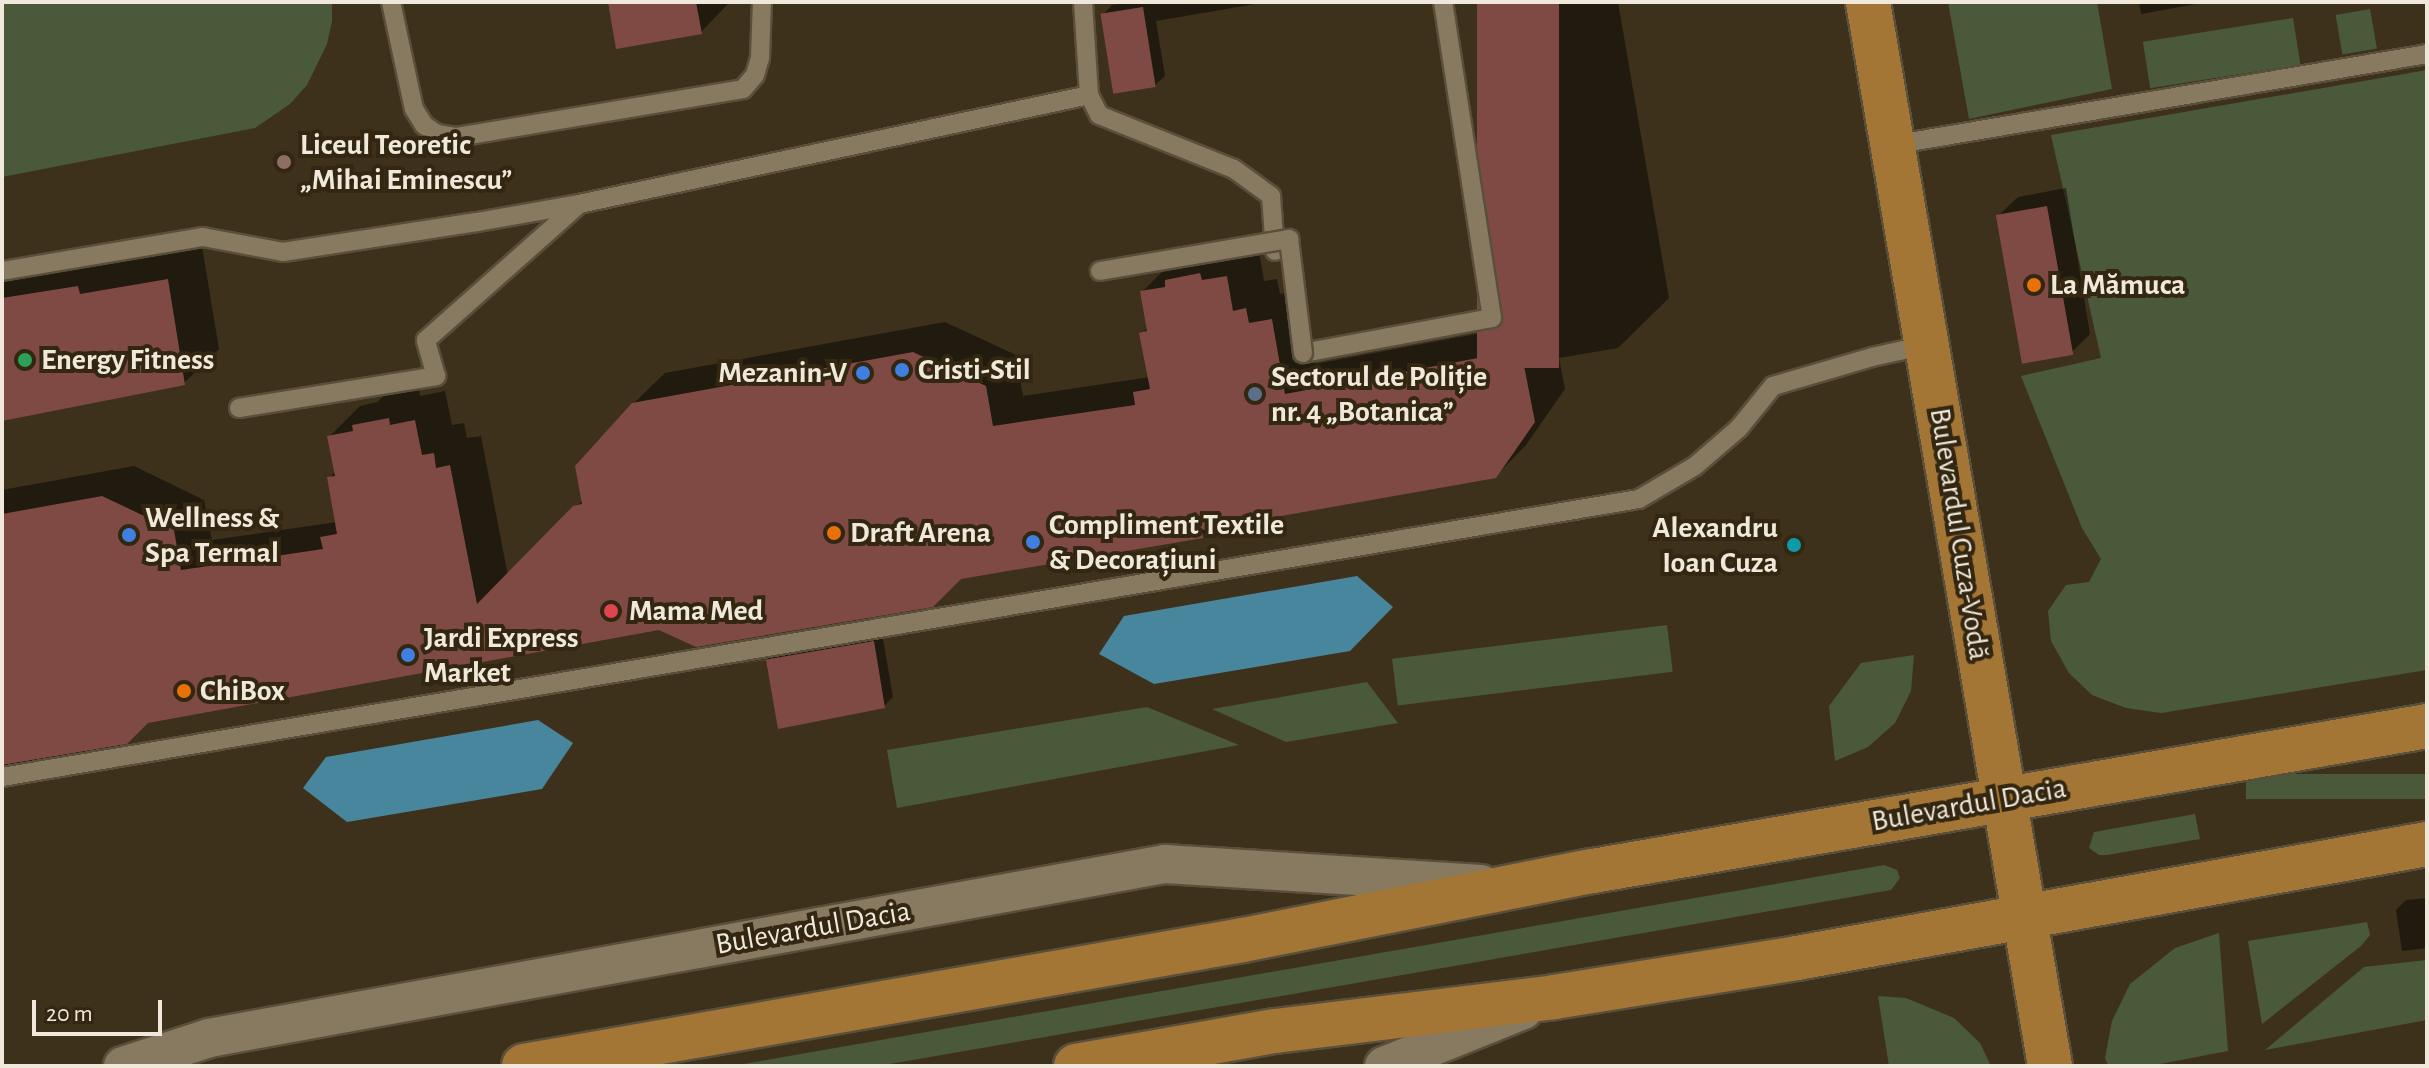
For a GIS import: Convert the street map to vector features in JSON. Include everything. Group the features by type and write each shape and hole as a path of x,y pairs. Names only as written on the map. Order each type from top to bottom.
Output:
{"main road":[{"name":"Bulevardul Cuza-Vodă","path":"1868,2 2050,1066"},
{"name":"Bulevardul Dacia","path":"524,1066 1243,940 1511,886 2427,726"},
{"path":"1076,1066 1275,1031 1554,997 2024,918 2427,844"}],"street":[{"name":"Bulevardul Dacia","path":"123,1066 209,1038 1165,864 1511,886"},
{"path":"1384,1066 1554,997"}],"lane":[{"path":"391,2 414,109 424,125 437,134 457,137 743,89 755,75 760,58 762,2"},
{"path":"1083,2 1089,95 1099,115 1234,169 1271,196 1275,251"},
{"path":"1100,271 1289,239 1303,353 1492,318 1443,2"},
{"path":"1892,145 2427,54"},
{"path":"2,271 203,237 283,252 579,204 1089,95"},
{"path":"239,408 436,376 426,340 579,204"},
{"path":"2,777 1639,499 1695,466 1739,428 1773,386 1926,345"}],"green space":[{"path":"2,2 332,2 332,21 327,44 307,85 290,104 255,128 2,177"},
{"path":"1948,2 2097,2 2112,89 1969,119"},
{"path":"2370,9 2377,48 2342,54 2336,15"},
{"path":"2293,18 2300,64 2150,88 2143,42"},
{"path":"2427,70 2427,670 2161,713 2126,708 2092,695 2069,673 2051,641 2048,611 2066,585 2089,582 2101,559 2082,528 2021,376 2101,358 2051,135"},
{"path":"1667,625 1673,672 1398,705 1392,659"},
{"path":"1914,655 1911,691 1895,723 1868,747 1835,761 1829,706 1861,663"},
{"path":"1367,682 1398,723 1286,742 1212,709"},
{"path":"1147,707 1239,745 897,808 887,750"},
{"path":"2246,774 2427,774 2427,799 2246,799"},
{"path":"2195,814 2200,839 2107,855 2099,855 2089,848 2094,832"},
{"path":"1884,865 1897,870 1900,878 1891,890 878,1066 732,1066"},
{"path":"2367,922 2370,935 2361,946 2262,1024 2248,941"},
{"path":"2219,933 2228,1051 2150,1066 2108,1066 2105,1058 2112,1021 2130,984 2175,948"},
{"path":"2427,960 2427,1020 2265,1050 2364,967"},
{"path":"1878,996 1906,998 1954,1018 1980,1043 1991,1066 1889,1066"}],"water":[{"path":"1357,576 1393,607 1350,651 1154,684 1099,654 1124,616"},
{"path":"538,720 573,743 542,789 347,822 303,788 326,757"}],"building":[{"path":"608,2 696,2 702,34 616,49"},
{"path":"1477,2 1559,2 1559,368 1477,368"},
{"path":"1143,7 1156,87 1113,94 1101,14"},
{"name":"La Mămuca","path":"2047,206 2073,355 2022,364 1996,215"},
{"path":"1200,273 1202,280 1227,276 1233,311 1246,308 1249,323 1272,319 1285,394 1521,350 1535,422 1496,478 1202,530 1203,538 961,579 933,607 696,647 659,630 148,723 127,744 2,765 2,514 102,496 174,530 181,570 323,549 320,537 337,534 327,477 335,476 327,436 353,431 352,425 389,418 390,425 415,420 422,455 434,453 436,468 450,465 477,604 573,506 582,504 575,466 632,403 913,352 986,386 993,426 1135,405 1133,392 1150,389 1139,333 1147,331 1140,291 1165,287 1165,280"},
{"path":"168,279 185,385 2,421 2,298 78,286 80,294"},
{"path":"874,641 885,708 778,729 766,660 734,665"}],"place":[{"name":"Liceul Teoretic „Mihai Eminescu”","path":"284,162"},
{"name":"La Mămuca","path":"2034,285"},
{"name":"Energy Fitness","path":"25,360"},
{"name":"Cristi-Stil","path":"902,370"},
{"name":"Mezanin-V","path":"863,373"},
{"name":"Sectorul de Poliție nr. 4 „Botanica”","path":"1255,394"},
{"name":"Draft Arena","path":"834,533"},
{"name":"Wellness & Spa Termal","path":"129,535"},
{"name":"Compliment Textile & Decorațiuni","path":"1033,542"},
{"name":"Alexandru Ioan Cuza","path":"1794,545"},
{"name":"Mama Med","path":"611,611"},
{"name":"Jardi Express Market","path":"408,655"},
{"name":"ChiBox","path":"184,691"}]}
